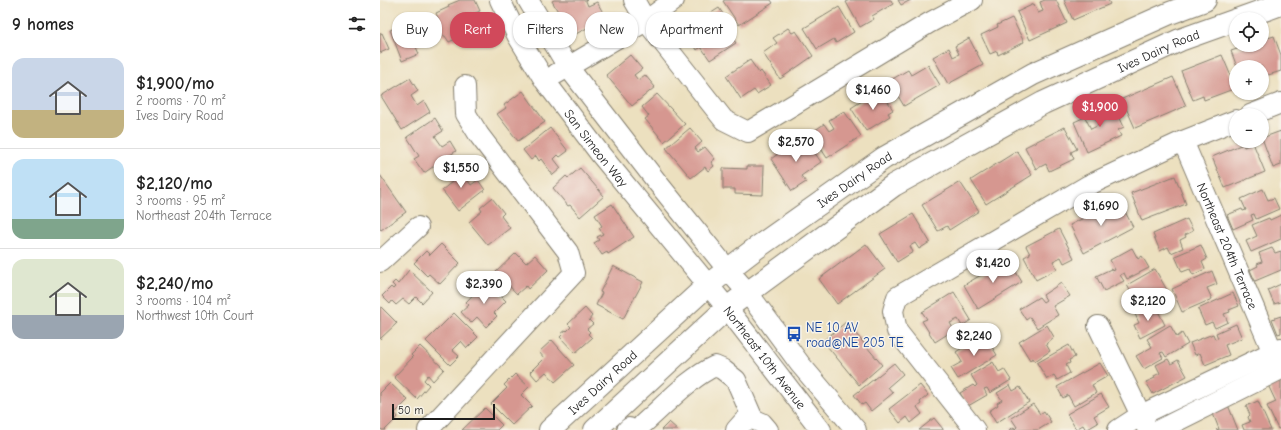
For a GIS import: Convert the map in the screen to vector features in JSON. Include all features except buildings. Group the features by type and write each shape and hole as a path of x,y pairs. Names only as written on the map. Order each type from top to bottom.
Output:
{"main road":[{"name":"Ives Dairy Road","path":"550,430 708,285 884,158 1033,74 1170,13 1205,0"},
{"path":"1259,12 1281,4"},
{"name":"Ives Dairy Road","path":"596,430 727,308 894,186 1043,103 1180,40 1229,22"}],"street":[{"name":"San Simeon Way","path":"500,0 517,35 545,81 601,155 708,285"},
{"name":"San Simeon Way","path":"528,0 568,67 657,182 728,270"},
{"path":"545,81 646,21 634,0"},
{"path":"658,12 674,0"},
{"path":"667,48 724,120 748,132 929,23 972,0"},
{"path":"428,430 535,317 574,273 568,252 479,135 466,114 465,86"},
{"path":"1268,108 1281,103"},
{"path":"975,430 897,331 893,311 897,297 1089,185 1183,141 1229,123"},
{"name":"Northeast 204th Terrace","path":"1183,141 1279,359"},
{"path":"380,262 418,227"},
{"name":"Northeast 10th Avenue","path":"728,270 748,292 800,364 856,430"},
{"name":"Northeast 10th Avenue","path":"708,285 821,430"},
{"path":"1098,326 1144,423"},
{"path":"1118,430 1144,423 1279,359"},
{"path":"1159,430 1279,359"},
{"path":"637,426 681,382 696,379 715,366 722,369 736,380 760,424"},
{"path":"736,430 744,421 760,424"}],"place":[{"name":"NE 10 AV road@NE 205 TE","path":"794,334"}]}
